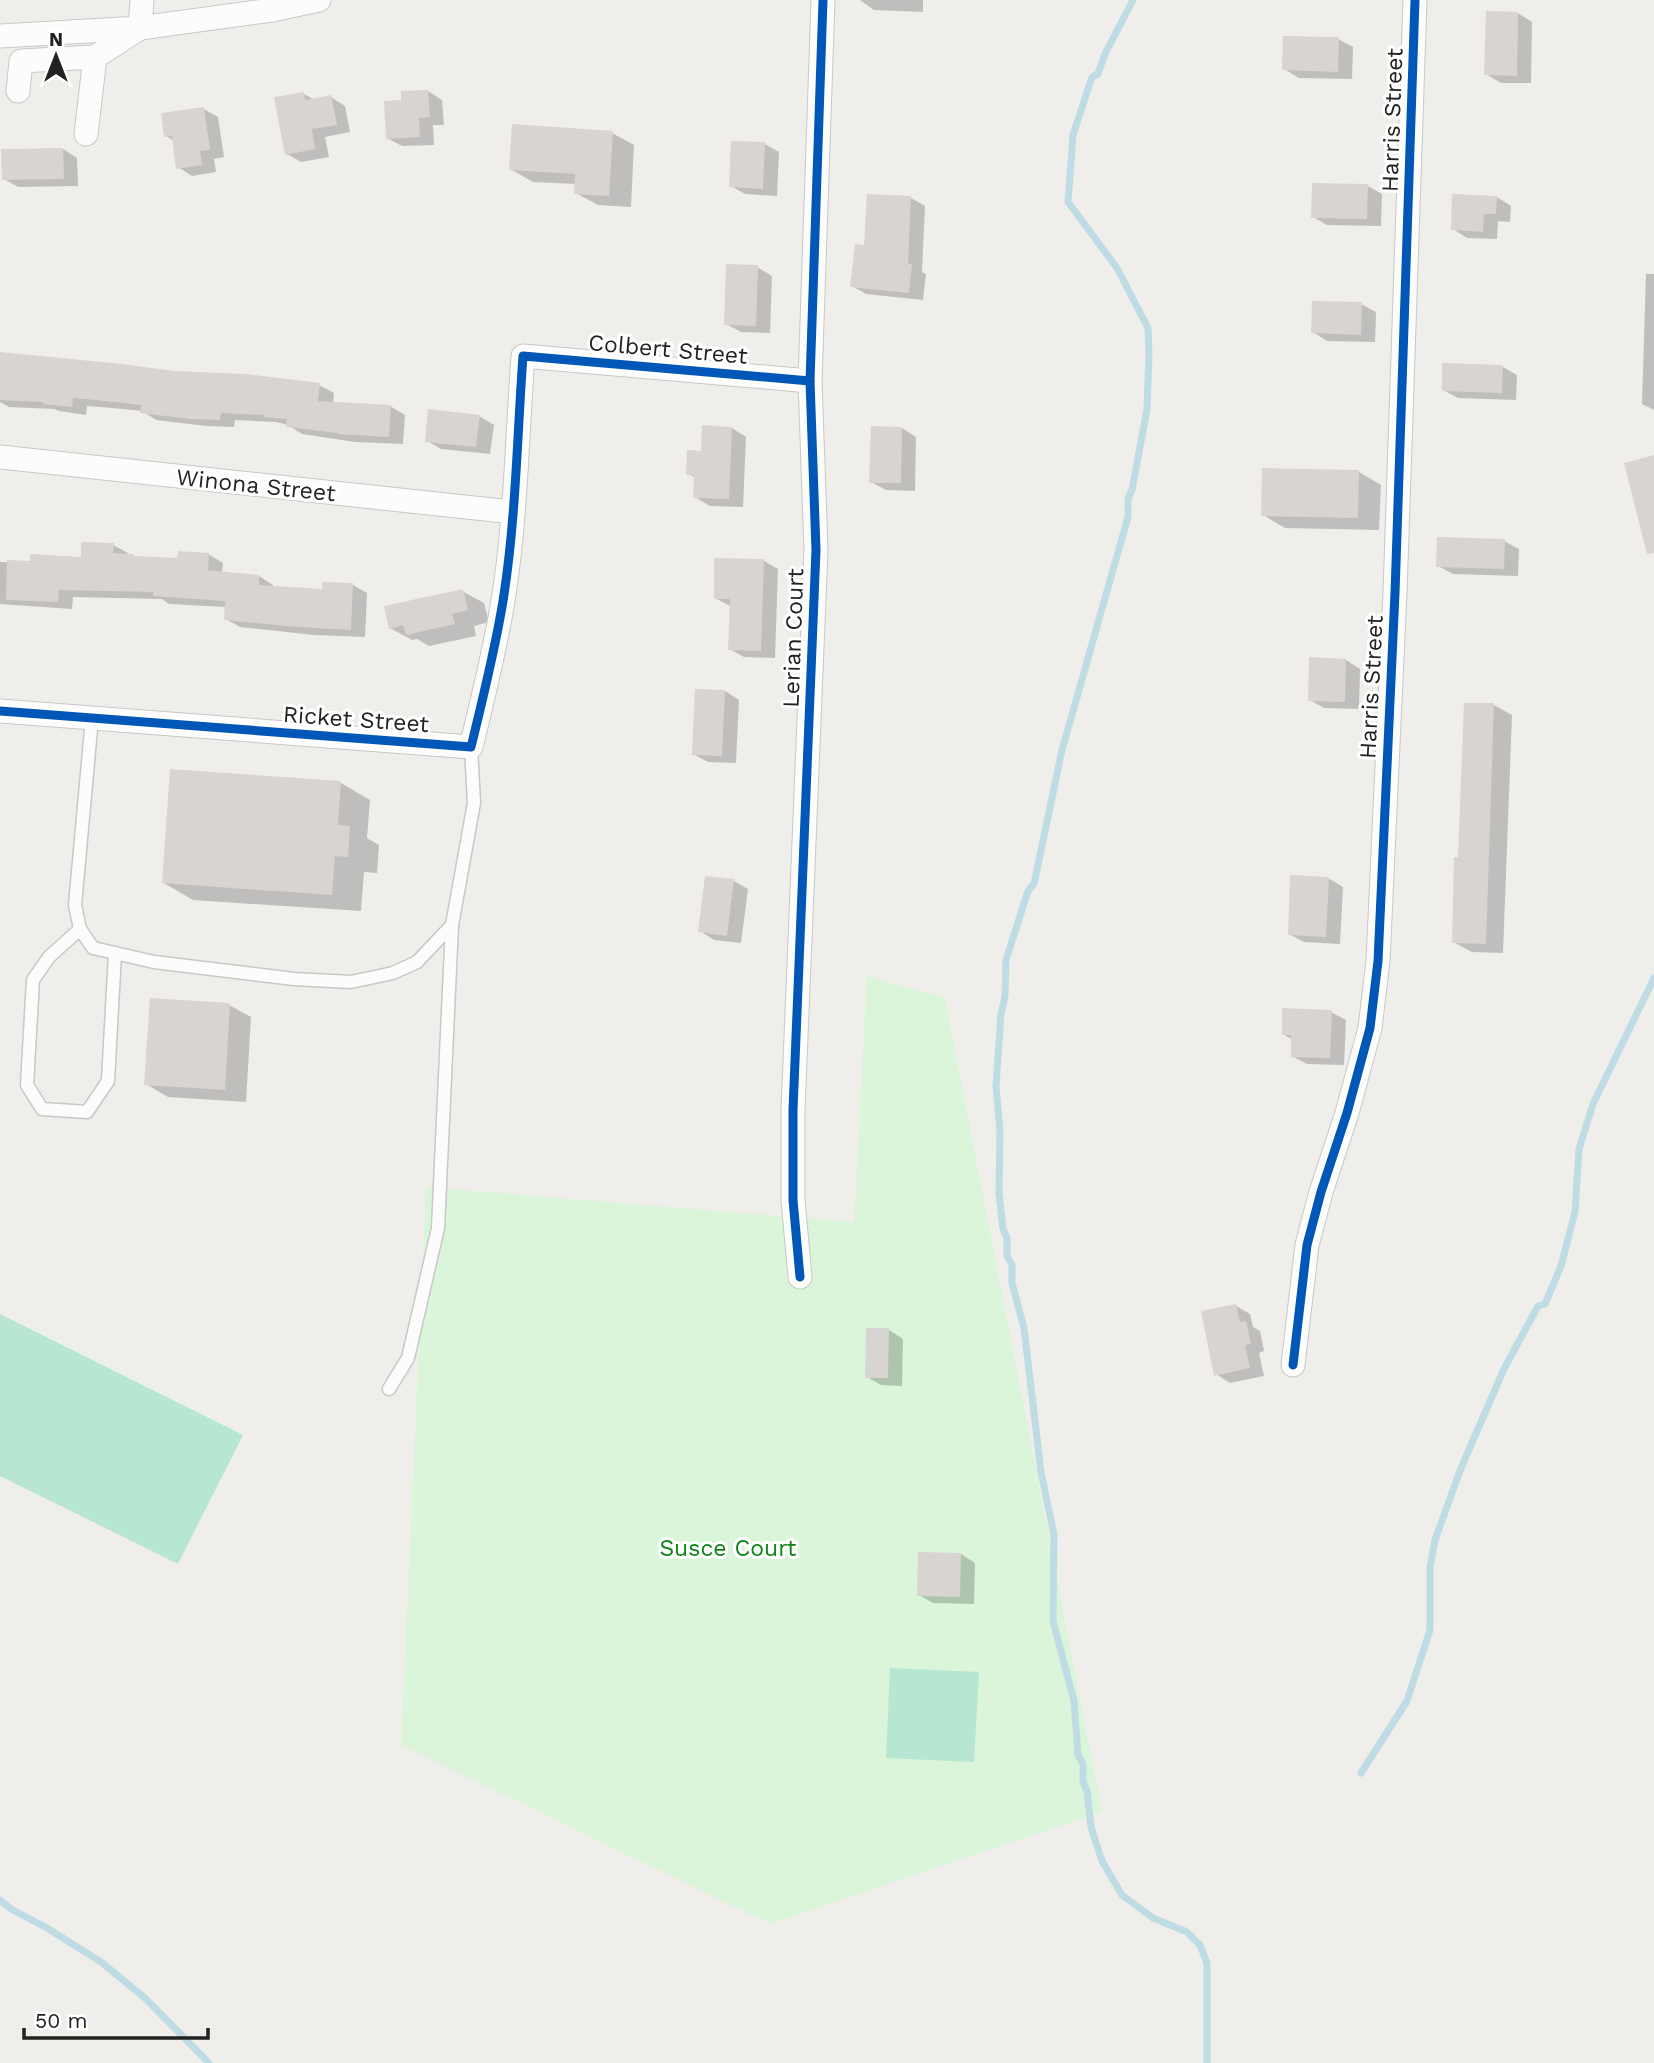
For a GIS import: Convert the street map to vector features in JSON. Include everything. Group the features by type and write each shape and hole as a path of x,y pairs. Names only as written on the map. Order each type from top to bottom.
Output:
{"street":[{"path":"140,28 142,0"},
{"path":"0,36 140,28 272,10 319,0"},
{"name":"Lerian Court","path":"800,1277 793,1200 793,1111 816,550 810,381 823,0"},
{"name":"Harris Street","path":"1293,1365 1307,1245 1370,1028 1378,961 1395,593 1415,0"},
{"path":"18,91 21,61 95,57 140,28"},
{"path":"86,134 95,57"},
{"name":"Colbert Street","path":"512,512 523,356 810,381"},
{"name":"Winona Street","path":"0,457 512,512"},
{"path":"471,747 495,648 504,597 512,512"},
{"name":"Ricket Street","path":"0,711 471,747"}],"lane":[{"path":"92,718 75,905 80,929 93,948 154,962 294,979 351,982 393,973 417,962 452,925"},
{"path":"389,1389 408,1357 438,1228 452,925 474,803 471,747"},
{"path":"80,929 49,957 33,980 27,1085 42,1109 87,1112 108,1081 115,953"}],"green space":[{"name":"Susce Court","path":"867,976 945,998 1102,1812 770,1924 401,1745 426,1187 854,1222"},
{"path":"0,1314 243,1435 178,1564 0,1476"},
{"path":"890,1668 979,1672 974,1762 886,1758"}],"building":[{"path":"1486,11 1518,12 1517,76 1484,75"},
{"path":"1283,36 1339,37 1338,72 1282,70"},
{"path":"428,90 430,117 419,118 420,137 386,139 384,101 401,100 401,91"},
{"path":"304,92 305,100 331,95 337,125 312,129 315,149 285,155 274,97"},
{"path":"204,107 210,150 200,151 202,165 176,169 172,136 164,137 161,113"},
{"path":"512,124 613,131 609,196 574,194 575,174 509,170"},
{"path":"731,141 765,142 763,189 729,187"},
{"path":"63,148 64,179 2,180 1,149"},
{"path":"1312,183 1368,184 1367,219 1311,218"},
{"path":"867,194 911,196 908,264 912,264 909,293 850,287 855,244 864,245"},
{"path":"1452,194 1497,196 1496,214 1484,214 1483,232 1451,230"},
{"path":"726,264 758,265 756,326 724,325"},
{"path":"1312,301 1362,302 1361,335 1311,333"},
{"path":"0,352 174,371 245,374 320,383 318,401 391,405 389,437 286,427 287,419 264,415 221,413 220,420 190,419 140,413 141,405 96,400 73,398 72,407 43,402 0,400"},
{"path":"1442,363 1503,365 1502,393 1442,391"},
{"path":"428,409 480,415 476,447 425,442"},
{"path":"702,425 732,427 729,499 693,498 694,475 686,475 687,450 701,451"},
{"path":"871,426 902,427 901,483 869,483"},
{"path":"1654,455 1654,553 1647,554 1624,463"},
{"path":"1262,468 1359,470 1358,518 1261,516"},
{"path":"1437,537 1505,539 1504,569 1436,567"},
{"path":"81,542 114,543 113,553 134,556 177,558 178,551 209,553 208,570 259,575 259,585 322,589 322,582 353,583 351,630 224,620 225,601 153,596 153,592 59,590 58,602 6,600 7,560 30,561 30,554 81,557"},
{"path":"714,558 764,559 761,651 728,650 730,599 714,599"},
{"path":"463,589 468,610 452,614 455,624 406,635 403,625 389,629 384,606"},
{"path":"1309,657 1346,659 1345,702 1308,701"},
{"path":"695,689 725,690 722,756 692,755"},
{"path":"1464,703 1494,703 1486,944 1452,943 1454,857 1458,857"},
{"path":"170,769 341,781 338,825 350,826 348,857 335,856 332,895 162,883"},
{"path":"1290,875 1329,877 1326,937 1288,935"},
{"path":"705,876 734,879 727,936 698,932"},
{"path":"150,998 230,1003 225,1090 144,1085"},
{"path":"1282,1008 1332,1010 1330,1058 1291,1057 1291,1035 1282,1035"},
{"path":"1236,1304 1240,1322 1246,1321 1251,1344 1245,1345 1250,1368 1214,1376 1201,1311"},
{"path":"866,1328 889,1328 888,1378 865,1378"},
{"path":"918,1552 961,1553 960,1597 917,1596"}],"waterway":[{"path":"1133,0 1105,54 1098,74 1092,77 1073,135 1068,202 1117,268 1148,328 1147,409 1128,499 1128,517 1062,750 1034,884 1028,891 1006,960 996,1086 1000,1131 999,1193 1003,1229 1007,1238 1007,1256 1012,1265 1012,1283 1024,1328 1041,1472 1054,1535 1053,1621 1074,1701 1078,1755 1083,1764 1083,1782 1087,1791 1091,1827 1102,1861 1122,1895 1153,1918 1187,1932 1200,1945 1207,1963 1207,2063"},
{"path":"1361,1773 1407,1701 1430,1630 1430,1567 1435,1540 1461,1468 1504,1369 1538,1306 1545,1304 1561,1266 1575,1212 1579,1149 1593,1104 1654,978"},
{"path":"0,1900 101,1962 145,1998 209,2063"}],"cycle path":[{"path":"800,1277 793,1200 793,1110 816,550 810,381 823,0"},
{"path":"1293,1365 1307,1245 1370,1028 1378,961 1395,593 1415,0"},
{"path":"0,711 471,747 496,638 507,571 523,356 810,381"}]}
